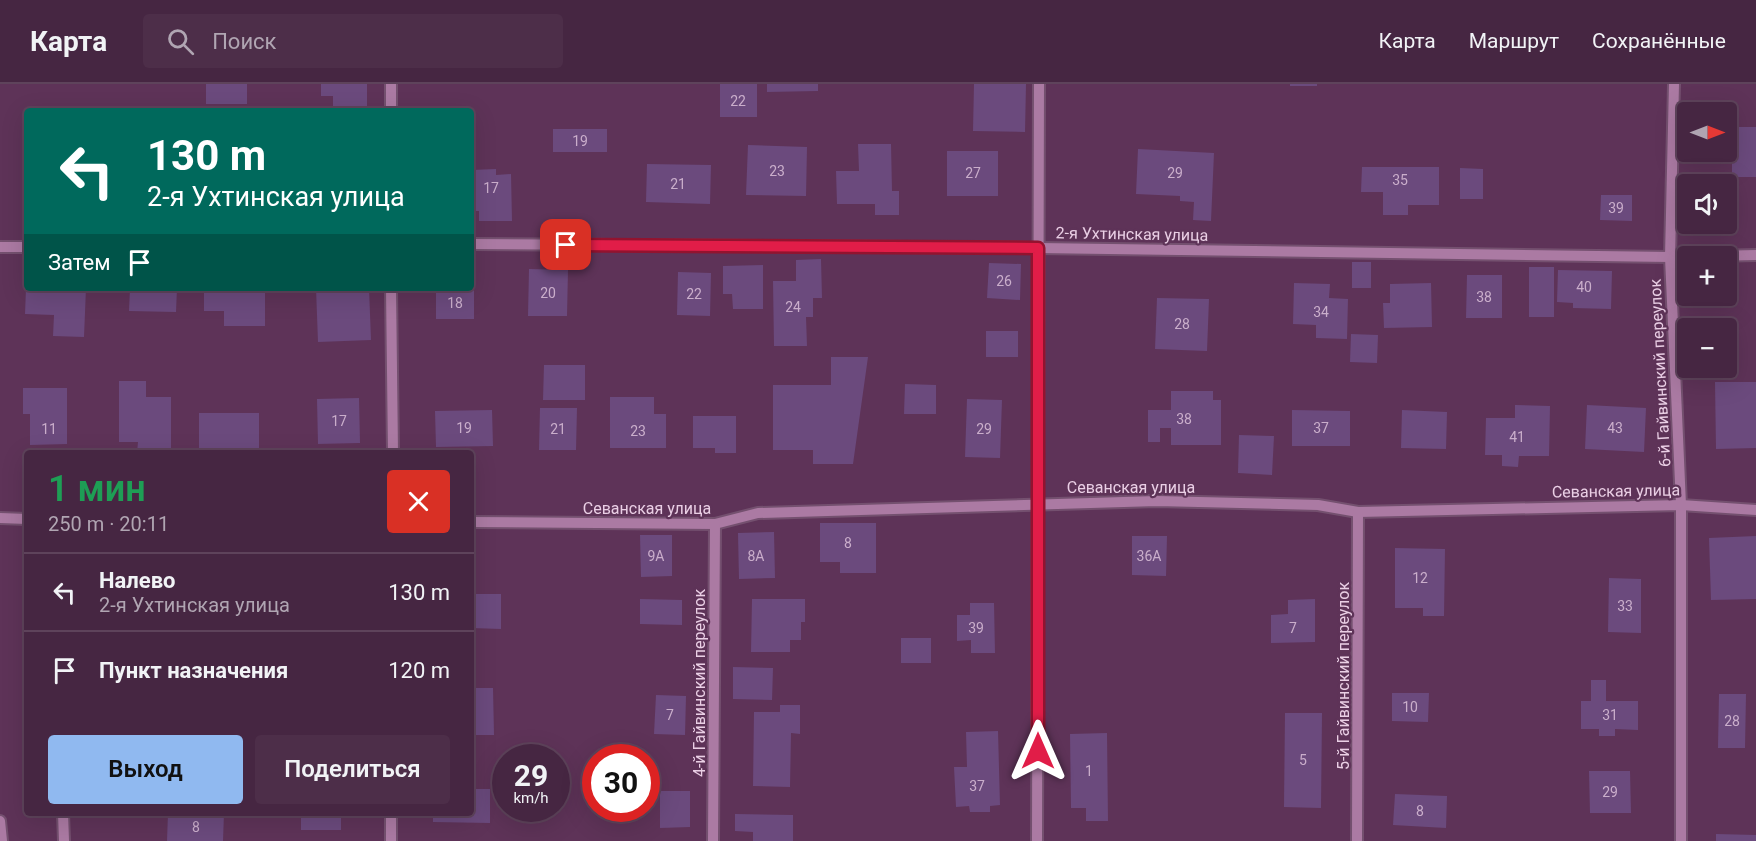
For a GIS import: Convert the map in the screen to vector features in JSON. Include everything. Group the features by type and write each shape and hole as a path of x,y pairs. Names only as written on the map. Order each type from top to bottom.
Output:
{"street":[{"path":"391,84 391,108"},
{"path":"1037,841 1039,84"},
{"name":"6-й Гайвинский переулок","path":"1674,84 1670,256 1681,505 1681,841"},
{"name":"2-я Ухтинская улица","path":"474,244 1756,255"},
{"path":"0,247 24,247"},
{"path":"391,291 393,450"},
{"name":"Севанская улица","path":"474,522 715,524 758,513 1157,501 1318,505 1358,512 1681,505 1756,510"},
{"name":"5-й Гайвинский переулок","path":"1357,841 1358,512"},
{"path":"0,518 24,519"},
{"name":"4-й Гайвинский переулок","path":"713,841 715,524"},
{"path":"63,816 63,841"},
{"path":"391,816 391,841"},
{"path":"0,821 2,841"}],"building":[{"path":"206,84 247,84 247,104 206,104"},
{"path":"321,84 367,84 367,108 333,108 333,96 321,96"},
{"path":"720,84 757,84 757,117 720,117"},
{"path":"767,84 818,84 818,91 767,92"},
{"path":"974,84 1026,84 1025,132 973,131"},
{"path":"1290,84 1317,84 1317,86 1290,86"},
{"path":"1737,127 1756,127 1756,177 1737,177 1737,174 1732,174 1732,162 1737,162"},
{"path":"553,129 607,129 607,152 553,152"},
{"path":"858,144 891,144 892,191 899,191 899,215 875,215 875,204 837,204 836,171 859,171"},
{"path":"748,145 807,147 806,196 746,195"},
{"path":"1138,149 1214,153 1211,221 1193,220 1194,202 1180,201 1180,196 1136,194"},
{"path":"947,151 998,151 998,196 947,196"},
{"path":"647,164 711,165 710,204 646,202"},
{"path":"1362,167 1439,167 1439,205 1408,205 1408,215 1383,215 1383,192 1361,192"},
{"path":"1460,168 1483,169 1483,199 1460,199"},
{"path":"496,169 496,175 511,174 512,221 479,221 479,211 474,211 474,170"},
{"path":"1601,195 1632,195 1632,221 1600,220"},
{"path":"821,259 822,298 813,298 813,317 806,317 807,346 774,346 773,281 796,281 796,260"},
{"path":"1352,262 1371,262 1371,288 1352,288"},
{"path":"989,263 1021,264 1020,300 987,298"},
{"path":"763,265 763,309 733,309 732,294 723,294 723,266"},
{"path":"1529,267 1554,267 1554,317 1529,317"},
{"path":"529,269 568,270 567,316 528,316"},
{"path":"1558,270 1612,271 1611,309 1573,308 1573,303 1557,302"},
{"path":"678,272 711,273 710,316 677,315"},
{"path":"1467,275 1502,275 1502,318 1466,318"},
{"path":"1294,283 1330,284 1329,298 1348,299 1347,339 1316,338 1316,325 1293,324"},
{"path":"1431,283 1432,327 1384,328 1383,303 1390,303 1390,284"},
{"path":"26,291 86,291 84,337 53,336 54,315 25,314"},
{"path":"130,291 177,291 176,312 129,311"},
{"path":"204,291 265,291 265,326 224,326 224,311 204,311"},
{"path":"316,291 369,291 371,340 318,342"},
{"path":"436,291 474,291 474,319 436,319"},
{"path":"1157,298 1209,299 1207,351 1155,349"},
{"path":"986,331 1018,331 1018,357 986,357"},
{"path":"1351,334 1378,335 1377,363 1350,362"},
{"path":"831,357 868,357 853,464 813,464 813,450 773,450 773,385 831,385"},
{"path":"544,365 585,365 585,400 543,400"},
{"path":"119,381 146,381 146,397 171,397 171,450 137,450 138,442 119,442"},
{"path":"1715,382 1756,382 1756,448 1716,449"},
{"path":"905,384 936,385 936,414 904,414"},
{"path":"23,388 67,388 67,444 30,445 30,414 23,414"},
{"path":"1171,391 1213,391 1213,400 1221,400 1221,445 1171,445 1171,428 1160,428 1160,442 1148,442 1148,410 1171,410"},
{"path":"610,397 654,397 654,414 666,414 666,448 610,448"},
{"path":"359,398 360,443 318,444 317,399"},
{"path":"967,399 1002,400 1000,458 965,457"},
{"path":"1515,405 1550,406 1549,456 1519,456 1518,467 1502,466 1502,455 1485,455 1486,418 1515,418"},
{"path":"1587,405 1646,408 1644,452 1585,449"},
{"path":"540,408 577,408 576,450 539,450"},
{"path":"492,410 493,446 436,447 435,411"},
{"path":"1292,410 1350,411 1350,446 1292,446"},
{"path":"1402,410 1447,412 1446,449 1401,448"},
{"path":"199,413 259,413 259,449 199,448"},
{"path":"693,416 736,416 736,453 715,453 715,448 693,448"},
{"path":"1239,435 1274,436 1272,475 1238,473"},
{"path":"820,523 876,523 876,573 840,573 840,562 820,562"},
{"path":"774,532 775,578 739,579 738,533"},
{"path":"640,535 672,535 672,576 641,577"},
{"path":"1132,536 1167,536 1166,576 1132,575"},
{"path":"1756,536 1756,599 1711,600 1709,538"},
{"path":"1395,548 1445,549 1444,616 1423,616 1423,608 1395,608"},
{"path":"1609,578 1641,579 1641,633 1608,632"},
{"path":"474,594 501,594 501,629 474,628"},
{"path":"640,599 682,600 682,625 640,624"},
{"path":"752,599 805,599 805,622 801,622 801,640 790,640 790,652 751,652"},
{"path":"1315,599 1315,642 1271,643 1271,615 1288,614 1288,600"},
{"path":"970,603 994,603 995,653 971,653 971,640 957,641 957,615 970,615"},
{"path":"901,638 931,638 931,663 901,663"},
{"path":"733,667 773,668 772,700 733,699"},
{"path":"1591,680 1606,680 1606,701 1638,701 1638,730 1615,729 1615,736 1599,736 1599,729 1581,729 1581,701 1591,701"},
{"path":"474,688 493,688 494,735 474,735"},
{"path":"1392,693 1429,693 1428,722 1392,721"},
{"path":"1719,694 1746,694 1745,748 1718,748"},
{"path":"656,695 686,696 685,735 654,734"},
{"path":"780,705 800,705 800,734 791,733 790,787 753,786 754,712 780,712"},
{"path":"1285,713 1322,713 1321,808 1284,807"},
{"path":"998,731 1000,805 990,806 990,812 970,812 969,806 956,807 954,767 967,767 966,732"},
{"path":"1107,733 1108,821 1086,821 1086,808 1071,808 1070,734"},
{"path":"1589,771 1630,771 1631,813 1590,813"},
{"path":"474,789 490,789 490,823 433,822 433,816 474,816"},
{"path":"660,791 690,791 690,827 660,828"},
{"path":"1395,794 1447,796 1446,828 1393,825"},
{"path":"735,814 793,815 793,841 753,841 753,832 735,831"},
{"path":"168,816 224,816 223,841 167,841"},
{"path":"301,816 341,816 341,830 301,830"},
{"path":"1716,834 1756,835 1756,841 1716,841"}],"route":[{"path":"566,245 1038,248 1038,751"}]}
